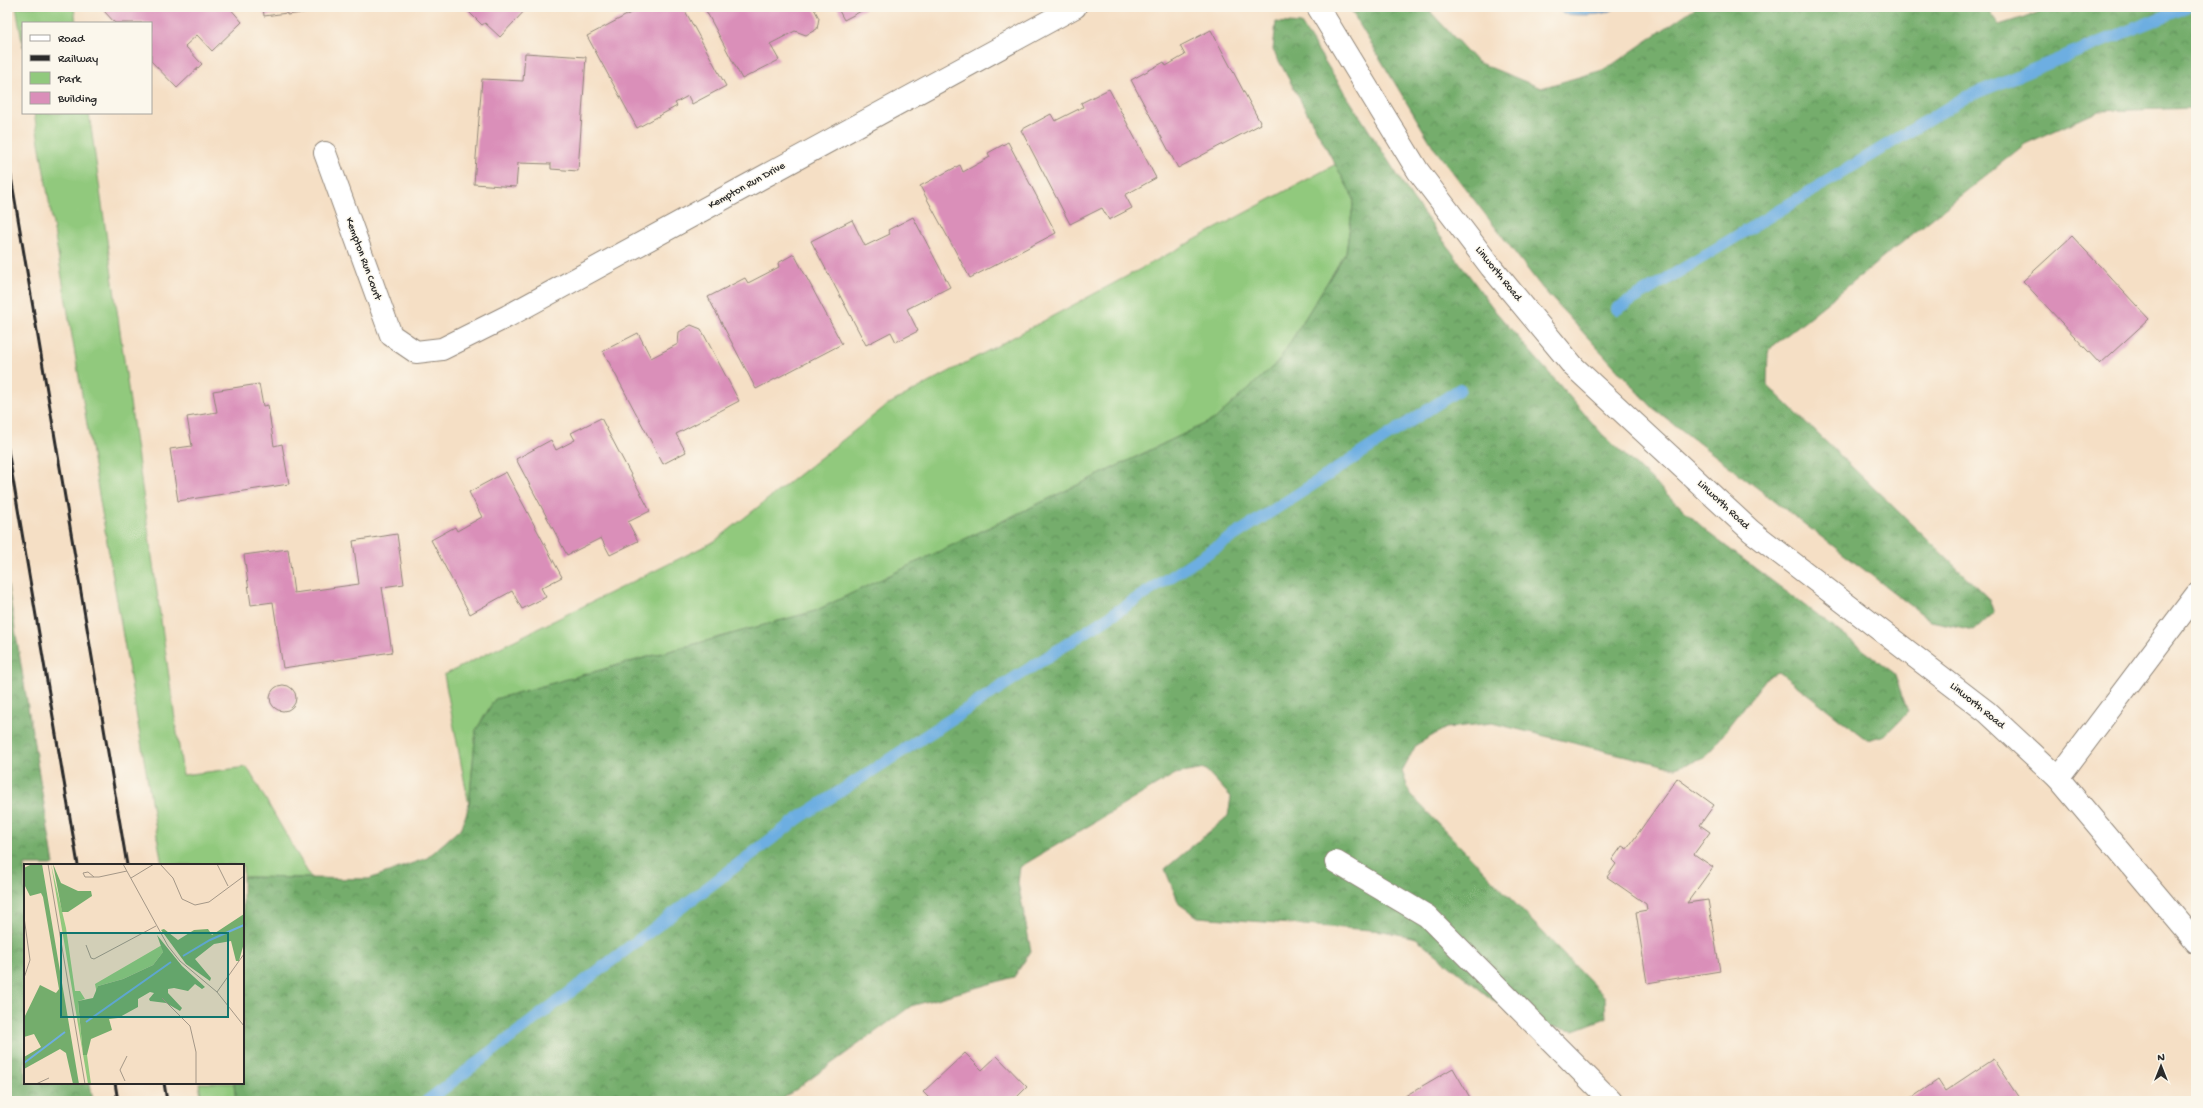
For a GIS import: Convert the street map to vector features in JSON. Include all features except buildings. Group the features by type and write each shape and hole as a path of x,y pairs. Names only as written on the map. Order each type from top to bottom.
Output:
{"main road":[{"name":"Kempton Run Drive","path":"416,352 442,349 508,316 1075,7"},
{"name":"Linworth Road","path":"1318,7 1418,171 1491,267 1574,367 1751,531 1987,712 2058,778 2196,942"},
{"name":"Kempton Run Court","path":"325,154 391,335 416,352"},
{"path":"2058,778 2196,596"},
{"path":"1336,862 1427,916 1611,1101"}],"green space":[{"path":"16,7 74,7 76,22 22,22 22,41"},
{"path":"1349,7 1426,7 1477,62 1541,88 1606,69 1696,7 1986,7 1999,25 2056,7 2196,7 2196,108 2099,111 2025,144 1768,350 1767,385 1988,598 1994,612 1974,630 1931,621 1653,408 1543,289 1434,148"},
{"path":"1276,22 1301,24 1412,198 1496,312 1602,434 1711,535 1894,673 1908,712 1885,735 1867,740 1779,672 1768,676 1705,758 1675,768 1492,723 1446,728 1416,745 1402,771 1410,794 1605,997 1606,1018 1574,1030 1520,1022 1416,938 1383,931 1198,917 1179,904 1165,869 1228,816 1231,797 1205,769 1175,774 1020,867 1018,883 1031,951 1014,977 911,1006 780,1101 236,1101 234,1084 244,1084 244,877 369,879 427,858 462,827 469,805 476,730 495,699 815,611 1215,419 1278,362 1346,252 1354,199 1273,50"},
{"path":"34,114 89,114 183,775 247,767 311,878 244,877 244,864 162,864"},
{"path":"1336,164 1354,199 1346,252 1278,362 1215,419 815,611 495,699 476,730 469,805 444,675 715,541 887,405"},
{"path":"7,580 54,864 24,864 24,1084 90,1084 93,1101 7,1101"},
{"path":"199,1084 234,1084 236,1101 202,1101"}],"water":[{"path":"1557,7 1616,7 1612,10 1599,14 1583,15 1563,14"}],"waterway":[{"path":"1617,309 1966,97 2187,7"},
{"path":"427,1101 799,818 1460,389"}],"railway":[{"path":"7,153 127,864"},
{"path":"7,444 78,864"},
{"path":"115,1084 118,1101"},
{"path":"164,1084 167,1101"}]}
